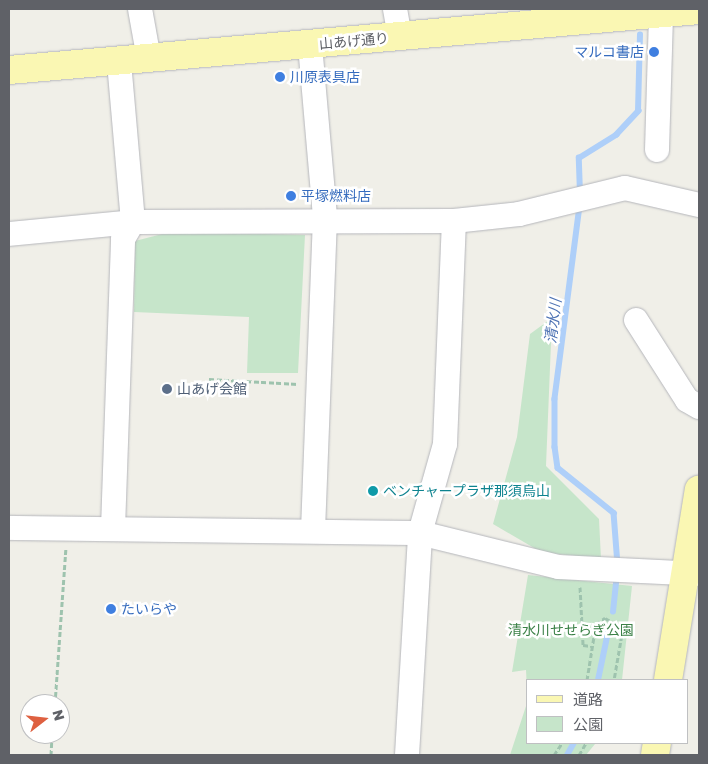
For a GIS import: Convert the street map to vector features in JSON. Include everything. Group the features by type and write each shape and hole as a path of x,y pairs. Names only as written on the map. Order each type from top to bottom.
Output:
{"main road":[{"name":"山あげ通り","path":"9,70 400,38 699,10"},
{"path":"668,679 693,574 699,489"}],"street":[{"path":"140,9 149,59"},
{"path":"395,9 400,38"},
{"path":"657,150 661,14"},
{"path":"310,45 325,218 313,530"},
{"path":"113,528 123,239 133,222 119,61"},
{"path":"9,234 133,222 325,218 454,221 519,214 625,188 699,205"},
{"path":"407,755 420,533 445,444 454,221"},
{"path":"636,320 687,400 699,407"},
{"path":"9,528 313,530 420,533 582,570 693,574"}],"path":[{"path":"209,379 303,384"},
{"path":"56,694 67,528"},
{"path":"582,570 583,645 591,646"},
{"path":"587,679 596,624 605,618 623,628 614,679"},
{"path":"554,755 561,744"}],"green space":[{"path":"170,232 305,235 298,373 247,373 249,317 134,312 135,241"},
{"path":"552,318 546,466 599,519 601,559 541,552 493,524 517,437 530,334"},
{"name":"清水川せせらぎ公園","path":"528,575 632,586 622,679 526,679 526,670 512,672"},
{"path":"526,706 526,744 595,744 586,755 510,755"}],"waterway":[{"name":"清水川","path":"580,194 579,158 616,135 638,111 640,35"},
{"name":"清水川","path":"580,206 555,399 555,447 558,468 614,513 618,565"},
{"name":"清水川","path":"613,612 617,576"},
{"name":"清水川","path":"598,679 609,628"},
{"name":"清水川","path":"567,755 573,744"}],"place":[{"name":"マルコ書店","path":"654,52"},
{"name":"川原表具店","path":"280,77"},
{"name":"平塚燃料店","path":"291,196"},
{"name":"山あげ会館","path":"167,389"},
{"name":"ベンチャープラザ那須烏山","path":"373,491"},
{"name":"たいらや","path":"111,609"}]}
